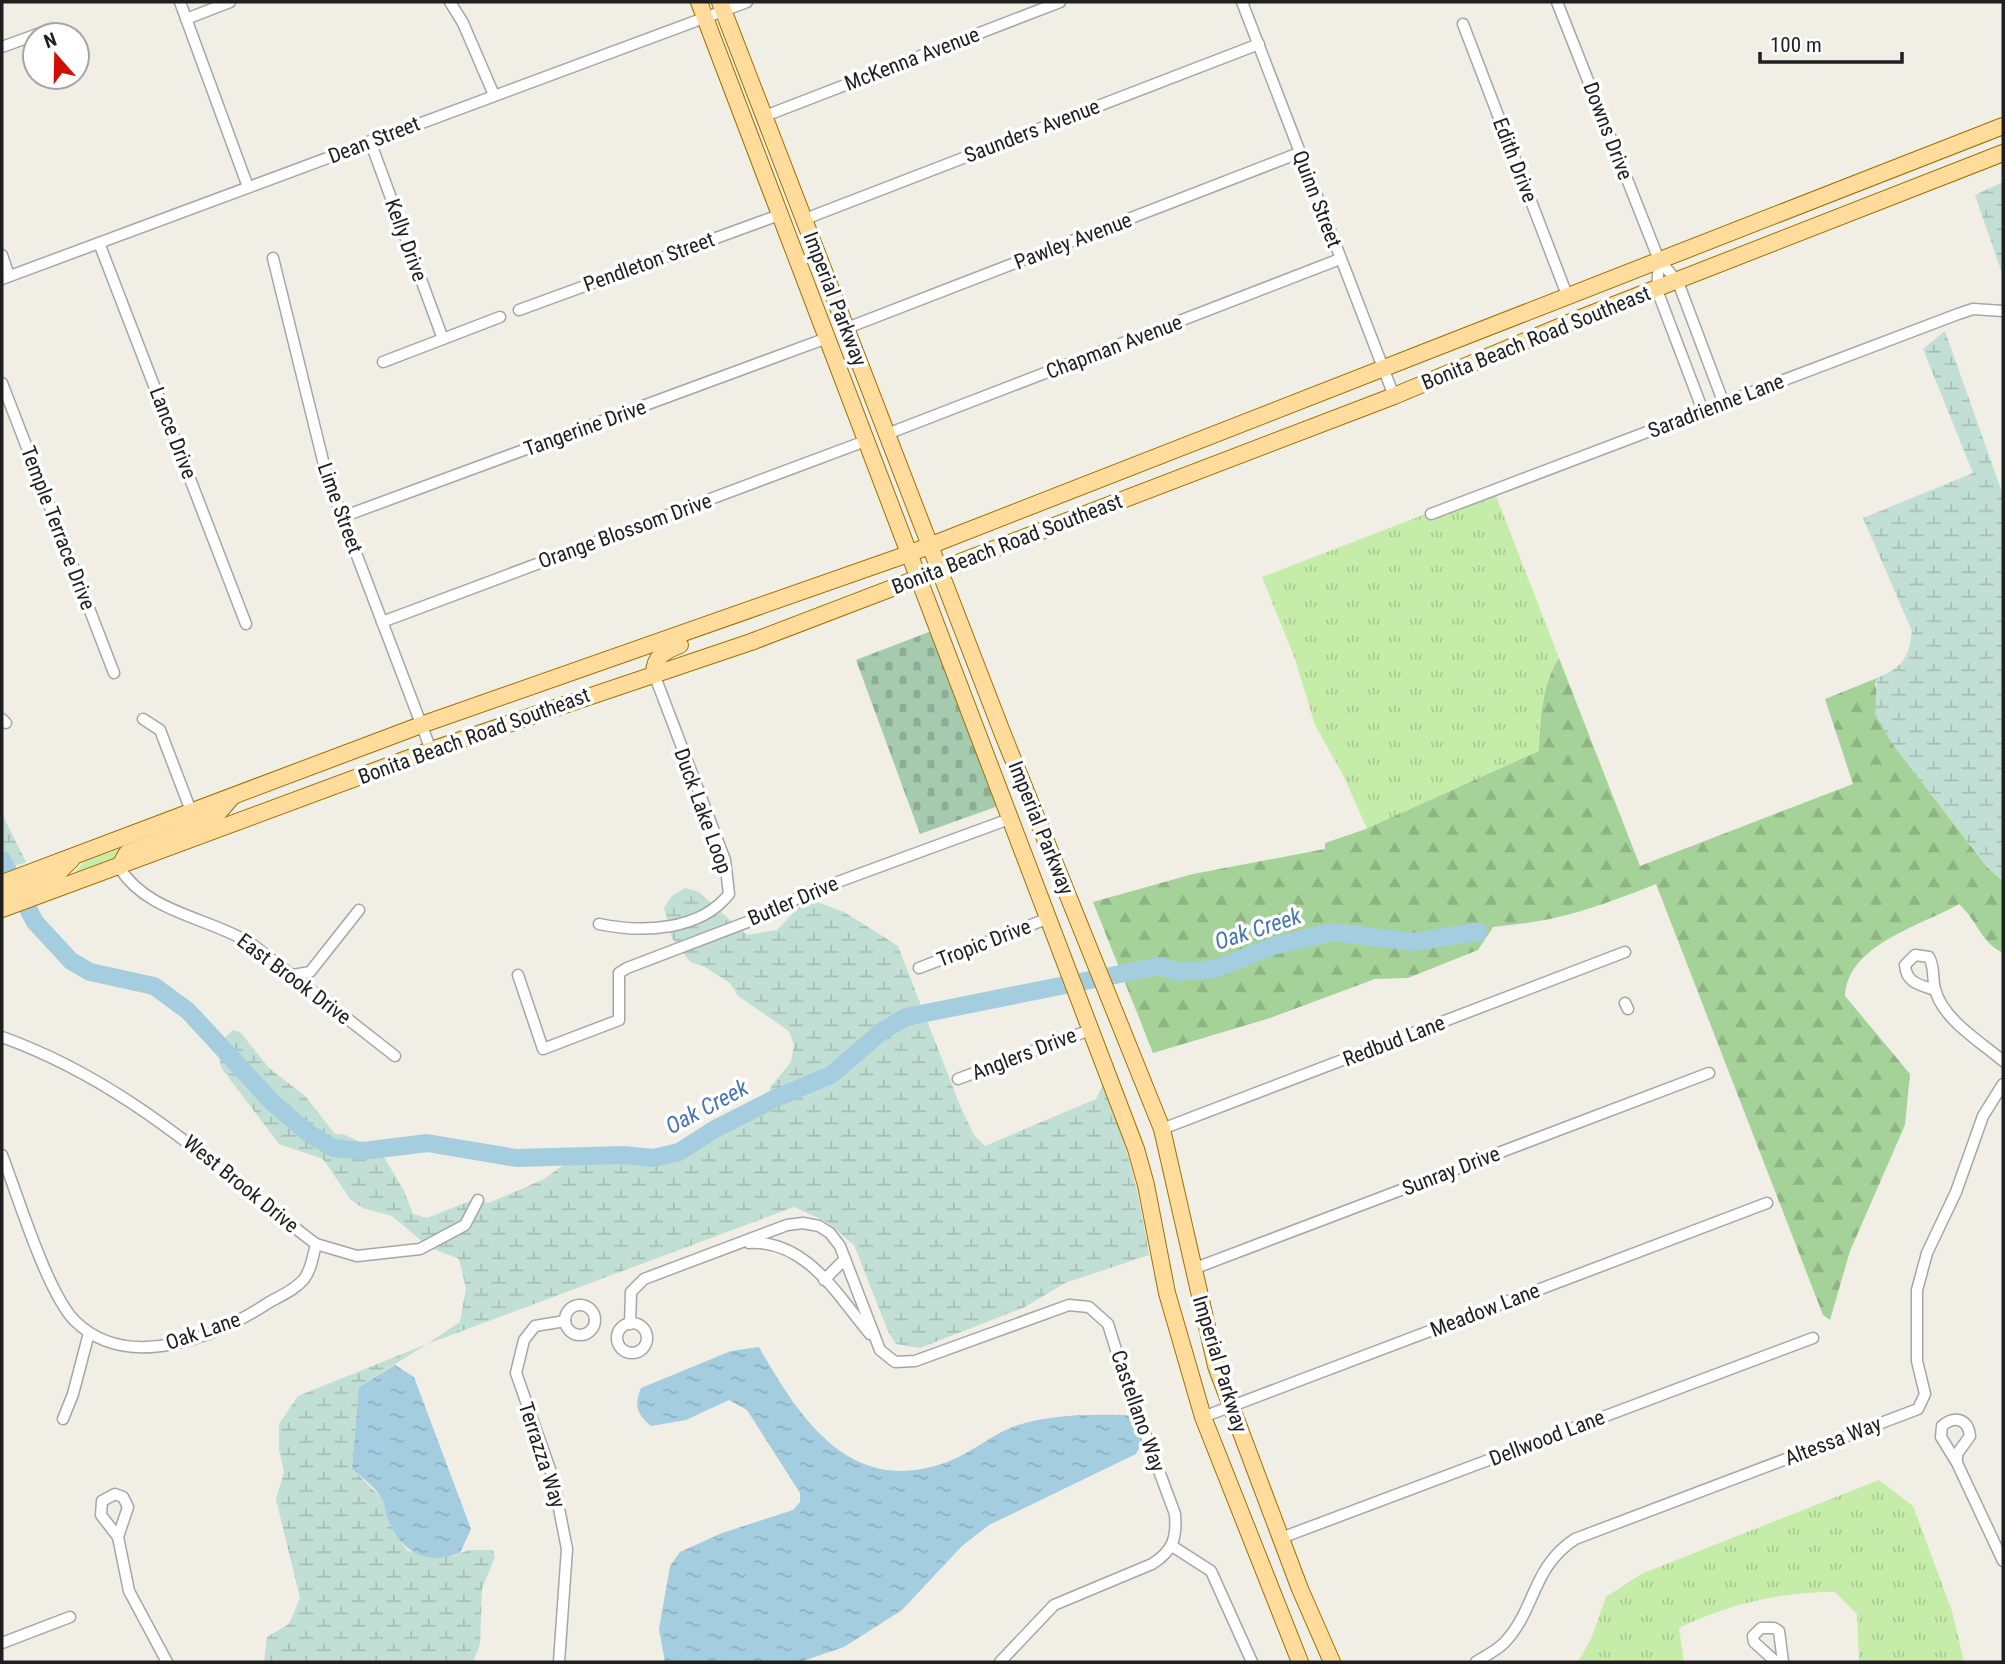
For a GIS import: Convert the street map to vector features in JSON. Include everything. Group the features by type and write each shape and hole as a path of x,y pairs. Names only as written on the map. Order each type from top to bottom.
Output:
{"main road":[{"name":"Imperial Parkway","path":"699,2 921,577 1136,1149 1167,1293 1203,1416 1300,1662"},
{"name":"Imperial Parkway","path":"722,6 939,570 1162,1129 1216,1366 1281,1538 1332,1662"},
{"name":"Bonita Beach Road Southeast","path":"2,909 76,855 421,725 911,553 2003,126"},
{"name":"Bonita Beach Road Southeast","path":"2,883 34,885 119,867 431,750 751,642 1394,396 2003,153"},
{"path":"654,674 654,664 667,650 739,624 758,608"},
{"path":"119,867 127,853 212,820 233,796"},
{"path":"1012,818 1021,817 1028,821 1048,846"},
{"path":"2,896 34,885"},
{"path":"1049,918 1071,902"}],"street":[{"path":"180,2 248,187"},
{"path":"186,19 230,2"},
{"path":"450,2 463,23 494,95"},
{"name":"Dean Street","path":"6,277 705,18 722,6 747,2"},
{"name":"McKenna Avenue","path":"765,116 1060,2"},
{"name":"Quinn Street","path":"1242,2 1394,396"},
{"name":"Downs Drive","path":"1557,2 1659,260"},
{"name":"Edith Drive","path":"1463,24 1567,295"},
{"path":"2,47 21,40"},
{"name":"Saunders Avenue","path":"805,219 1259,44"},
{"name":"Kelly Drive","path":"370,141 443,339"},
{"name":"Pawley Avenue","path":"846,328 1299,153"},
{"name":"Pendleton Street","path":"519,310 779,215"},
{"name":"Lance Drive","path":"99,243 246,624"},
{"path":"2,255 6,277"},
{"name":"Lime Street","path":"273,258 322,462 431,750"},
{"name":"Chapman Avenue","path":"887,434 1340,259"},
{"path":"1659,260 1678,282 1724,404"},
{"path":"1659,260 1657,290 1703,411"},
{"name":"Saradrienne Lane","path":"1431,514 1958,314 1973,309 2003,311"},
{"path":"383,362 500,317"},
{"name":"Tangerine Drive","path":"342,517 827,338"},
{"name":"Temple Terrace Drive","path":"2,383 114,673"},
{"name":"Orange Blossom Drive","path":"382,622 868,440"},
{"name":"Duck Lake Loop","path":"599,924 637,928 677,925 711,912 729,894 725,860 654,674"},
{"path":"143,719 160,730 191,811"},
{"name":"Butler Drive","path":"518,975 543,1049 619,1020 619,973 627,968 771,913 805,894 1012,818"},
{"name":"East Brook Drive","path":"119,867 132,886 151,900 234,933 293,975 395,1056"},
{"path":"293,975 310,972 359,910"},
{"name":"Tropic Drive","path":"919,968 1049,918"},
{"name":"Redbud Lane","path":"1162,1129 1625,952"},
{"path":"1935,990 1959,1024 2003,1061"},
{"name":"Anglers Drive","path":"958,1079 1090,1030"},
{"name":"West Brook Drive","path":"2,1037 74,1070 148,1111 316,1244 357,1256 420,1249 465,1225 478,1200"},
{"name":"Sunray Drive","path":"1193,1269 1709,1073"},
{"name":"Altessa Way","path":"1476,1662 1504,1643 1522,1618 1544,1569 1575,1539 1918,1409 1925,1394 1917,1361 1917,1290 1927,1253 1955,1192 1983,1116 2003,1084"},
{"name":"Oak Lane","path":"2,1155 59,1299 74,1320 89,1333 111,1343 146,1348 182,1341 256,1312 303,1281 316,1244"},
{"name":"Meadow Lane","path":"1203,1416 1767,1203"},
{"name":"Castellano Way","path":"630,1324 630,1298 638,1283 787,1225 811,1223 830,1233 845,1259 875,1339"},
{"name":"Castellano Way","path":"737,1245 763,1243 788,1248 806,1261 824,1280 875,1339 888,1359 908,1363 1062,1307 1083,1305 1095,1310 1111,1330 1126,1382 1175,1514 1177,1531 1172,1546"},
{"path":"824,1280 845,1259"},
{"name":"Terrazza Way","path":"559,1662 567,1549 553,1478 516,1373 524,1340 535,1326 565,1321"},
{"path":"62,1419 73,1394 89,1333"},
{"name":"Dellwood Lane","path":"1281,1538 1813,1338"},
{"path":"1957,1463 2003,1561"},
{"path":"118,1537 130,1591 167,1662"},
{"path":"1000,1662 1054,1605 1152,1564 1172,1546 1211,1571 1252,1662"},
{"path":"2,1643 70,1617"},
{"path":"1776,1662 1754,1642 1754,1636 1762,1628 1779,1631 1783,1662"}],"green space":[{"path":"2003,182 2003,276 1975,195"},
{"path":"1945,331 2003,495 2003,881 1987,867 1891,742 1875,714 1877,678 1903,661 1912,631 1863,518 1973,473 1923,349"},
{"path":"1493,488 1559,658 1545,691 1539,751 1367,829 1343,775 1315,725 1295,659 1262,577"},
{"path":"934,630 1001,805 920,834 856,660"},
{"path":"1559,658 1640,866 1853,784 1825,699 1877,678 1875,685 1891,742 1987,867 2003,881 2003,953 1989,943 1959,904 1907,929 1872,950 1849,978 1845,996 1910,1074 1905,1125 1850,1251 1830,1320 1823,1315 1656,884 1577,912 1493,927 1478,950 1408,978 1375,979 1267,1019 1153,1053 1093,902 1193,874 1325,849 1325,843 1366,829 1539,751 1545,691"},
{"path":"2,814 26,862 2,870"},
{"path":"125,847 117,859 70,877 84,862"},
{"path":"685,888 699,892 747,935 777,930 800,906 814,901 844,912 898,946 961,1108 974,1135 985,1146 1096,1099 1103,1085 1131,1168 1149,1255 1065,1283 1025,1307 920,1348 896,1344 888,1331 854,1245 827,1222 794,1207 427,1344 460,1322 466,1288 459,1259 429,1247 392,1216 363,1208 351,1200 323,1159 279,1144 222,1069 219,1052 222,1043 233,1030 240,1032 269,1068 306,1097 335,1134 379,1148 404,1191 413,1214 427,1218 470,1201 489,1203 544,1179 569,1161 583,1155 659,1153 755,1111 767,1100 771,1086 791,1062 794,1045 789,1031 738,996 730,983 705,967 690,962 672,938 664,908 672,896"},
{"path":"427,1344 359,1387 352,1469 382,1498 397,1536 407,1551 453,1556 469,1550 493,1550 495,1557 482,1589 480,1644 473,1662 264,1662 267,1637 289,1624 300,1598 276,1499 284,1472 279,1450 279,1424 298,1396"},
{"path":"1879,1480 1913,1506 1952,1611 1964,1662 1859,1662 1857,1614 1835,1592 1815,1592 1735,1606 1679,1628 1684,1662 1578,1662 1591,1639 1606,1597 1641,1574"}],"water":[{"path":"759,1347 813,1427 835,1447 859,1462 887,1470 917,1470 952,1460 1008,1429 1036,1420 1087,1415 1135,1416 1144,1438 1136,1454 989,1525 962,1546 902,1610 844,1647 800,1662 665,1662 659,1629 670,1566 680,1552 722,1533 793,1510 800,1502 800,1493 747,1410 729,1400 686,1420 651,1426 638,1409 639,1394 641,1388 731,1351"},
{"path":"395,1365 414,1377 471,1529 460,1553 447,1557 425,1557 407,1547 393,1529 382,1498 352,1469 359,1387"}],"waterway":[{"name":"Oak Creek","path":"2,860 35,922 71,961 90,972 154,986 188,1011 273,1103 308,1133 333,1148 363,1151 427,1143 516,1158 624,1155 653,1158 679,1152 715,1129 776,1098 831,1075 882,1031 906,1017 1160,966 1178,972 1215,969 1273,946 1332,932 1412,942 1478,932"}]}
